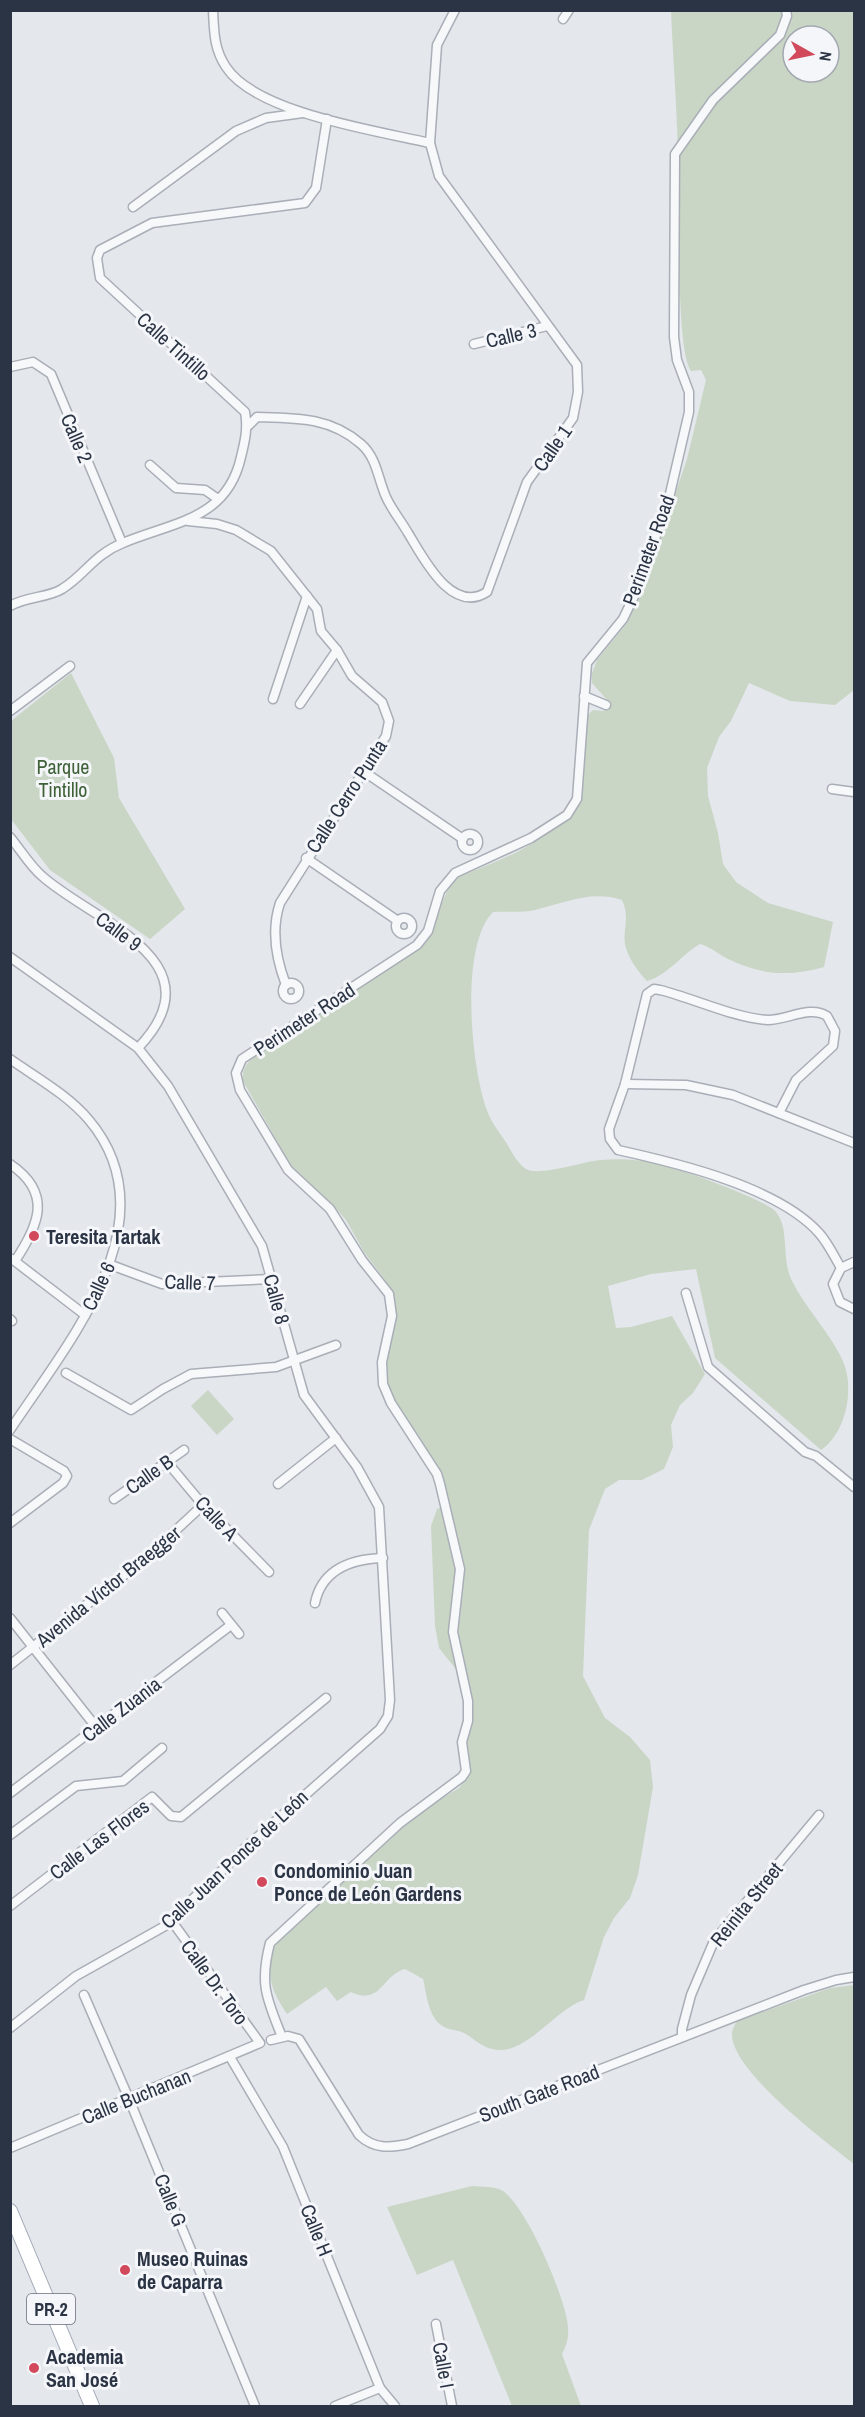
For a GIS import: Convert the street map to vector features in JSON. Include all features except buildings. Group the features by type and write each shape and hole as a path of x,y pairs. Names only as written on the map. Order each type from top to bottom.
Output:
{"main road":[{"name":"PR-2","path":"10,2211 92,2406"}],"street":[{"path":"213,10 214,44 227,69 246,88 303,113 430,143"},
{"name":"Calle 1","path":"248,426 257,417 314,419 337,427 371,453 386,497 433,573 458,594 480,596 492,585 527,482 573,418 578,392 577,365 439,176 430,143 437,45 454,10"},
{"path":"563,19 569,10"},
{"name":"Perimeter Road","path":"282,2037 264,1992 264,1966 270,1943 400,1823 462,1777 466,1771 462,1742 468,1721 468,1701 453,1632 460,1569 459,1555 440,1484 437,1474 391,1403 382,1384 382,1362 392,1316 388,1294 362,1260 330,1209 288,1170 240,1090 236,1073 242,1059 417,945 428,931 440,891 455,873 531,838 567,815 577,799 587,663 623,619 638,588 669,498 689,412 689,392 677,360 674,337 675,154 713,100 780,35 787,16 786,10"},
{"path":"133,207 236,131 266,118 303,113"},
{"name":"Calle Tintillo","path":"248,426 245,412 100,278 97,258 100,250 109,244 152,223 305,202 316,188 327,119"},
{"name":"Calle 3","path":"474,344 548,326"},
{"name":"Calle 2","path":"10,367 33,362 51,374 122,543"},
{"path":"10,606 34,596 63,589 96,558 122,543 205,512 236,477 248,426"},
{"path":"150,465 176,488 205,490 218,499"},
{"name":"Calle Cerro Punta","path":"186,521 217,524 255,540 271,551 317,609 321,631 337,650 352,676 379,698 388,714 389,728 386,736 286,890 276,914 275,945 286,985"},
{"path":"273,699 307,596"},
{"path":"300,705 337,650"},
{"path":"10,711 70,666"},
{"path":"584,696 606,705"},
{"path":"363,771 463,839"},
{"path":"832,789 855,792"},
{"name":"Calle 9","path":"10,837 41,876 135,940 154,959 163,980 163,1006 154,1029 138,1048"},
{"path":"306,858 398,921"},
{"name":"Calle 8","path":"10,957 138,1048 168,1086 262,1246 304,1395 336,1438 376,1501 381,1522 390,1700 388,1716"},
{"path":"780,1113 796,1080 835,1042 833,1026 822,1012 761,1019 654,989 645,998 625,1084 609,1129 610,1139 618,1150 683,1166 792,1210 819,1233 841,1268"},
{"name":"Calle 6","path":"10,1059 66,1098 89,1121 101,1139 116,1173 121,1209 120,1226 111,1265 85,1315 10,1430"},
{"path":"625,1084 662,1083 704,1088 733,1095 855,1143"},
{"path":"10,1164 24,1173 38,1198 37,1218 33,1230 13,1260 85,1315"},
{"path":"855,1262 841,1268 835,1278 834,1290 840,1302 855,1309"},
{"name":"Calle 7","path":"111,1265 162,1284 272,1279"},
{"path":"686,1293 708,1367 805,1452 816,1456 855,1487"},
{"path":"66,1373 131,1410 179,1379 204,1371 276,1367 336,1345"},
{"path":"278,1484 336,1438"},
{"path":"10,1439 64,1470 67,1476 63,1483 10,1523"},
{"name":"Calle B","path":"114,1499 184,1450"},
{"name":"Calle A","path":"167,1462 203,1505 269,1572"},
{"name":"Avenida Víctor Braegger","path":"10,1665 147,1557 203,1505"},
{"path":"315,1603 318,1590 342,1566 361,1558 383,1558"},
{"path":"222,1613 238,1634"},
{"path":"10,1618 96,1727"},
{"name":"Calle Zuania","path":"10,1793 231,1624"},
{"name":"Calle Las Flores","path":"10,1906 152,1797 171,1816 181,1817 326,1698"},
{"name":"Calle Juan Ponce de León","path":"10,2028 76,1976 165,1926 245,1848 380,1729 388,1716"},
{"path":"10,1835 76,1786 123,1780 162,1748"},
{"name":"Reinita Street","path":"682,2037 682,2029 692,1995 714,1941 819,1815"},
{"name":"Calle Dr. Toro","path":"171,1920 260,2043"},
{"name":"South Gate Road","path":"282,2037 298,2038 359,2135 372,2145 384,2147 408,2144 804,1990 855,1977"},
{"name":"Calle G","path":"84,1995 255,2406"},
{"path":"271,2040 282,2037"},
{"name":"Calle Buchanan","path":"10,2148 260,2043"},
{"name":"Calle H","path":"230,2057 283,2147 380,2388 395,2406"},
{"name":"Calle I","path":"436,2324 452,2406"},
{"path":"334,2406 380,2388"}],"green space":[{"path":"671,11 854,11 854,690 835,705 790,701 749,683 731,721 719,737 707,768 708,796 723,864 736,882 768,903 833,922 824,967 787,973 764,971 728,959 700,944 668,970 647,981 629,957 626,948 626,913 622,900 600,896 589,897 530,911 493,912 482,929 475,952 471,1009 473,1039 482,1093 490,1117 515,1158 526,1169 551,1170 608,1159 653,1163 721,1185 756,1200 776,1212 783,1227 787,1263 792,1281 843,1361 847,1372 848,1397 846,1410 837,1433 821,1450 715,1358 696,1269 651,1274 608,1286 616,1328 631,1327 672,1316 705,1374 693,1393 680,1405 671,1425 673,1447 664,1469 642,1480 619,1480 605,1489 589,1530 583,1676 605,1718 630,1737 650,1760 653,1787 638,1875 630,1898 614,1918 604,1937 584,2000 573,2005 528,2040 504,2050 492,2049 460,2031 440,2024 429,2006 423,1979 405,1969 397,1972 381,1988 369,1995 351,1992 337,2001 326,1987 287,2014 273,1988 270,1970 277,1942 418,1813 459,1788 466,1778 462,1740 465,1699 459,1673 439,1648 435,1626 431,1526 437,1509 449,1504 441,1473 388,1389 385,1369 395,1303 388,1284 364,1252 346,1220 333,1205 293,1170 243,1081 243,1075 248,1062 263,1049 421,948 451,883 458,877 534,843 556,826 566,813 576,781 579,747 586,719 593,710 604,711 608,701 592,683 592,673 597,660 627,623 643,589 687,459 706,380 701,370 691,371 682,334"},
{"name":"Parque Tintillo","path":"71,673 114,758 119,798 185,909 150,939 50,870 11,819 11,721"},
{"path":"208,1390 234,1419 217,1435 191,1406"},
{"path":"854,1985 854,2164 782,2105 763,2086 736,2049 732,2034 737,2021 830,1988"},
{"path":"472,2186 492,2187 503,2191 513,2201 534,2234 553,2276 566,2314 568,2334 562,2354 581,2406 512,2406 453,2260 417,2275 387,2207"}],"place":[{"name":"Teresita Tartak","path":"34,1236"},
{"name":"Condominio Juan Ponce de León Gardens","path":"262,1882"},
{"name":"Museo Ruinas de Caparra","path":"125,2270"},
{"name":"Academia San José","path":"34,2368"}]}
